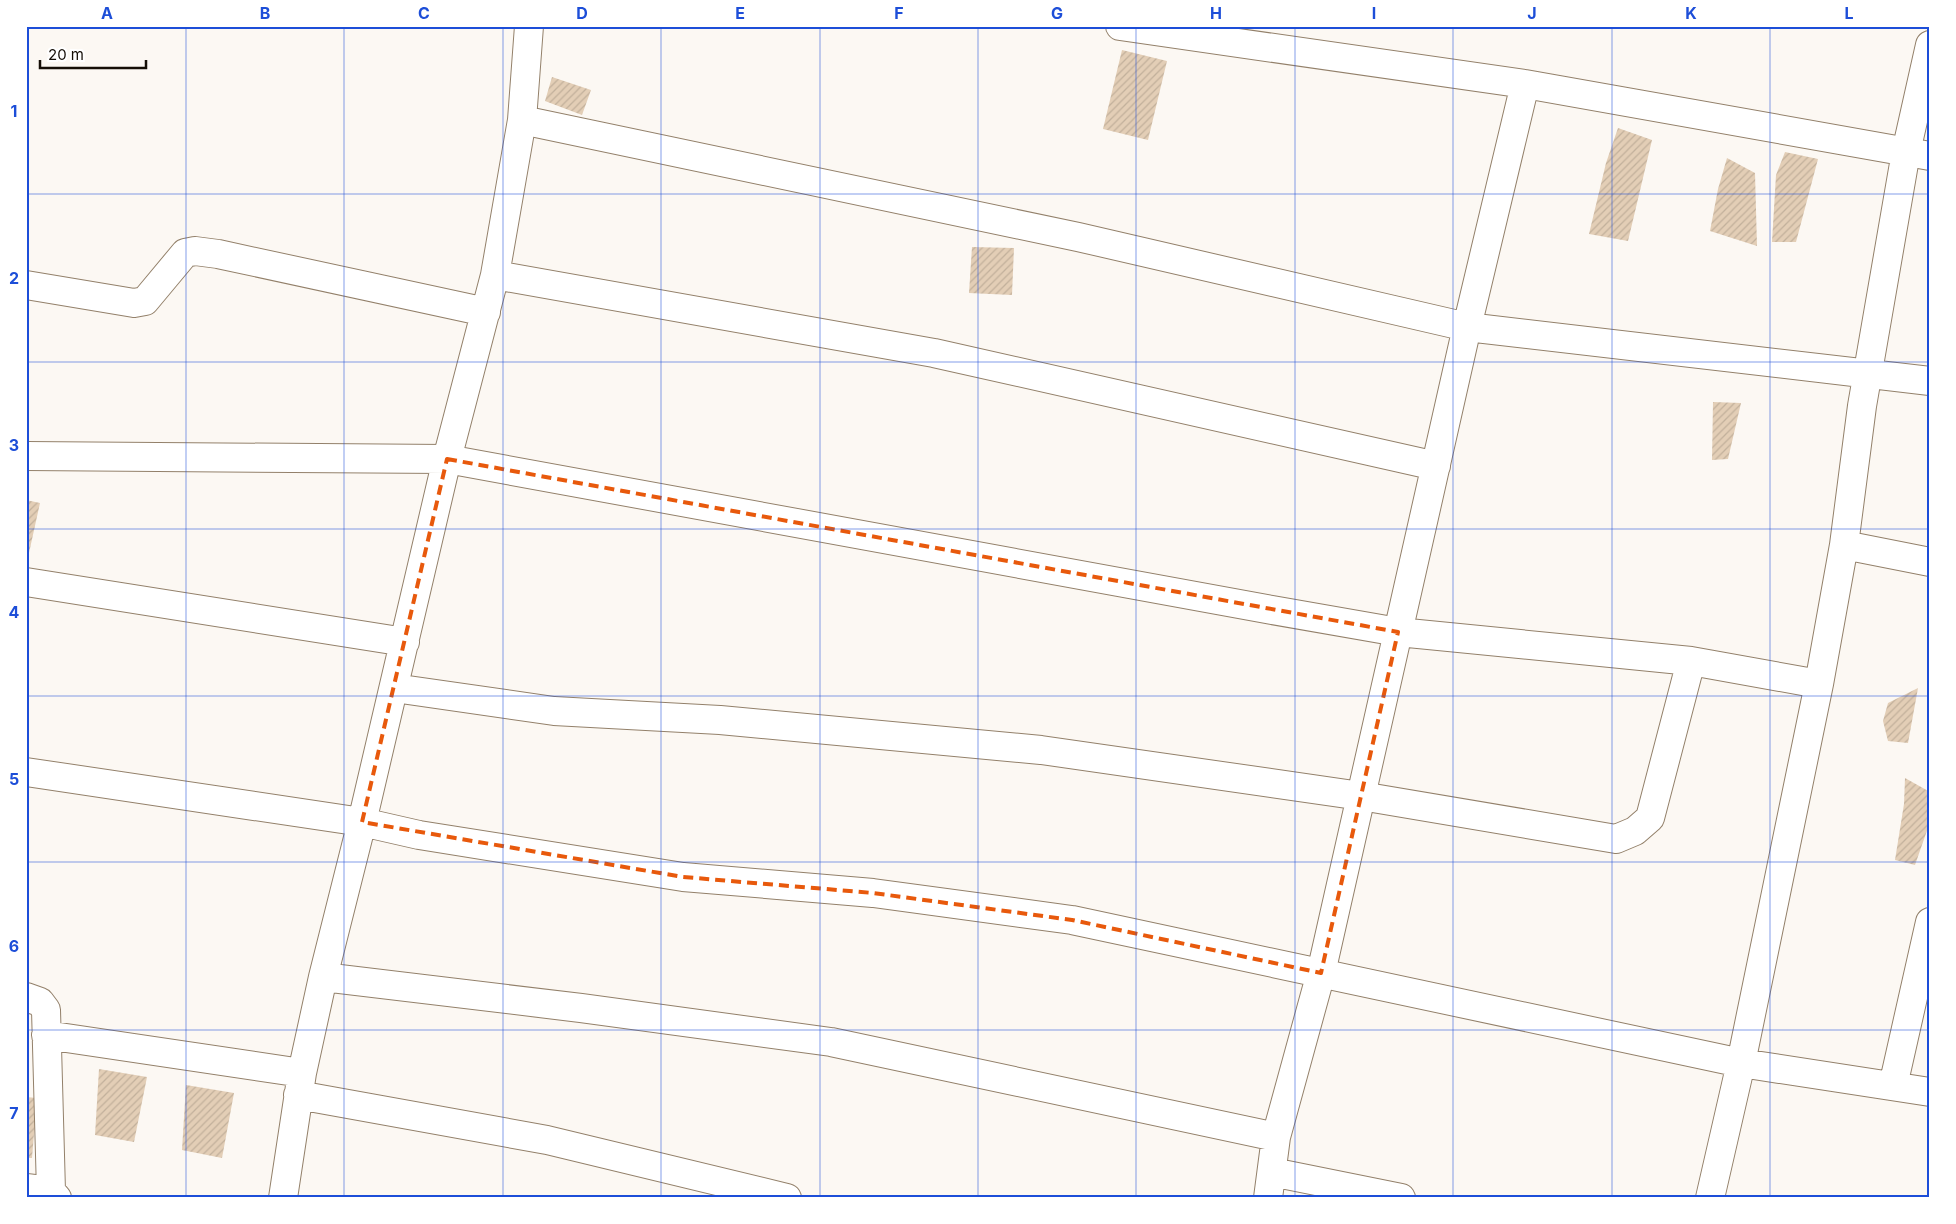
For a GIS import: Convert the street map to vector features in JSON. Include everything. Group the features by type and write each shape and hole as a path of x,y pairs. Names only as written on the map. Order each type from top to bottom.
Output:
{"street":[{"path":"283,1198 300,1084 323,977 362,822 447,459 496,275 522,120 529,26"},
{"path":"1120,26 1525,84 1918,154"},
{"path":"1710,1198 1741,1063 1819,684 1844,545 1867,374 1918,154 1930,45"},
{"path":"1401,1198 1270,1185 1276,1137 1321,973 1467,327 1525,84"},
{"path":"522,120 1078,236 1467,327 1930,381"},
{"path":"26,285 134,304 145,301 185,253 195,250 486,312"},
{"path":"496,275 934,353 1436,466"},
{"path":"26,456 447,459 1252,607 1398,632 1691,661 1819,684"},
{"path":"1844,545 1930,562"},
{"path":"26,582 405,642"},
{"path":"394,688 554,711 720,720 1041,750 1361,796 1616,839 1635,831 1650,818 1691,661"},
{"path":"26,772 362,822 419,835 683,877 873,893 1072,920 1741,1063 1930,1092"},
{"path":"1893,1086 1930,922"},
{"path":"323,977 581,1008 830,1042 1276,1137"},
{"path":"26,997 40,1002 46,1010 45,1192"},
{"path":"46,1035 300,1084 547,1140 787,1198"}],"highlighted area":[{"path":"447,459 1398,632 1321,973 1072,920 873,893 683,877 362,822"}],"building":[{"path":"1122,50 1167,61 1148,140 1103,129"},
{"path":"552,77 591,90 582,115 545,101"},
{"path":"1618,128 1652,140 1628,241 1589,234 1606,163"},
{"path":"1785,152 1818,159 1796,242 1772,242 1776,175"},
{"path":"1727,158 1755,173 1757,246 1710,231 1718,189"},
{"path":"972,247 1014,248 1012,295 969,293"},
{"path":"1713,402 1741,403 1728,459 1712,460"},
{"path":"26,500 40,503 27,562 26,562"},
{"path":"1918,688 1908,743 1888,741 1883,721 1888,703"},
{"path":"1905,778 1930,792 1930,822 1915,865 1895,860 1904,804"},
{"path":"99,1069 147,1077 134,1142 95,1135"},
{"path":"186,1085 234,1093 222,1158 182,1150"},
{"path":"26,1097 37,1098 32,1158 26,1158"}]}
